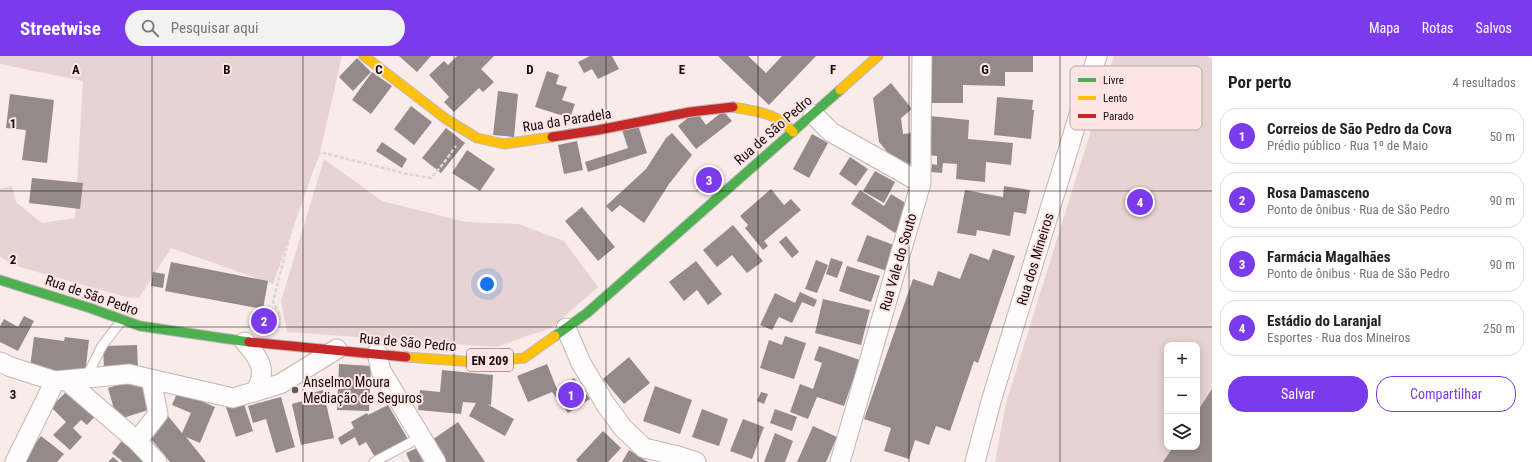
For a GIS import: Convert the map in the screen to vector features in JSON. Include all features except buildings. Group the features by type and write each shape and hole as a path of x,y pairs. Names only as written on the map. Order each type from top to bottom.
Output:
{"main road":[{"name":"Rua da Paradela","path":"364,56 446,119 477,138 504,144 598,130 690,112 732,107 770,114 788,126 793,132"},
{"name":"Rua de São Pedro","path":"0,280 90,308 140,326 246,342 337,349 449,361 475,362 524,358 587,313 878,56"}],"street":[{"name":"Rua Vale do Souto","path":"840,462 921,183 920,140 922,56"},
{"name":"Rua dos Mineiros","path":"1094,66 1097,56"},
{"path":"813,114 831,132 921,183"},
{"name":"Rua dos Mineiros","path":"975,462 992,398 1074,130"},
{"path":"566,328 581,363 606,405 623,428 644,448 696,462"},
{"path":"246,342 258,356 262,375 255,392"},
{"path":"0,362 11,367 60,380 129,374 233,398 280,384 337,349"},
{"path":"377,353 381,371 436,462"},
{"path":"137,441 158,414 151,379"},
{"path":"60,380 137,441 157,462"},
{"path":"15,462 60,380"}],"lane":[{"path":"85,378 102,346 122,320"},
{"path":"374,462 421,437"}],"path":[{"path":"278,345 280,315 273,302 300,196 320,152 407,174 431,178 443,164 466,131"}],"shaded area":[{"path":"0,56 342,56 320,152 273,284 171,248 139,298 126,297 16,266 0,257 0,189 12,186 16,202 42,223 75,218 83,81 0,64"},
{"path":"1114,56 1207,56 1212,59 1212,462 995,462 1006,403 1091,130 1202,130 1202,66 1111,66"},
{"path":"324,159 382,201 466,222 518,224 564,241 598,287 551,328 496,347 287,332 281,301"}],"traffic: fast":[{"path":"555,336 587,313 840,90"},
{"path":"0,280 90,308 140,326 249,342"}],"traffic: slow":[{"path":"364,56 446,119 477,138 504,144 552,137"},
{"path":"840,90 878,56"},
{"path":"733,107 766,114 780,120 793,132"},
{"path":"406,357 475,362 524,358 555,336"}],"traffic: jam":[{"path":"552,137 598,130 690,112 733,107"},
{"path":"249,342 406,357"}],"place":[{"name":"Farmácia Magalhães","path":"709,180"},
{"name":"Estádio do Laranjal","path":"1140,202"},
{"name":"Rosa Damasceno","path":"264,321"},
{"name":"Anselmo Moura Mediação de Seguros","path":"295,390"},
{"name":"Correios de São Pedro da Cova","path":"571,395"}]}
